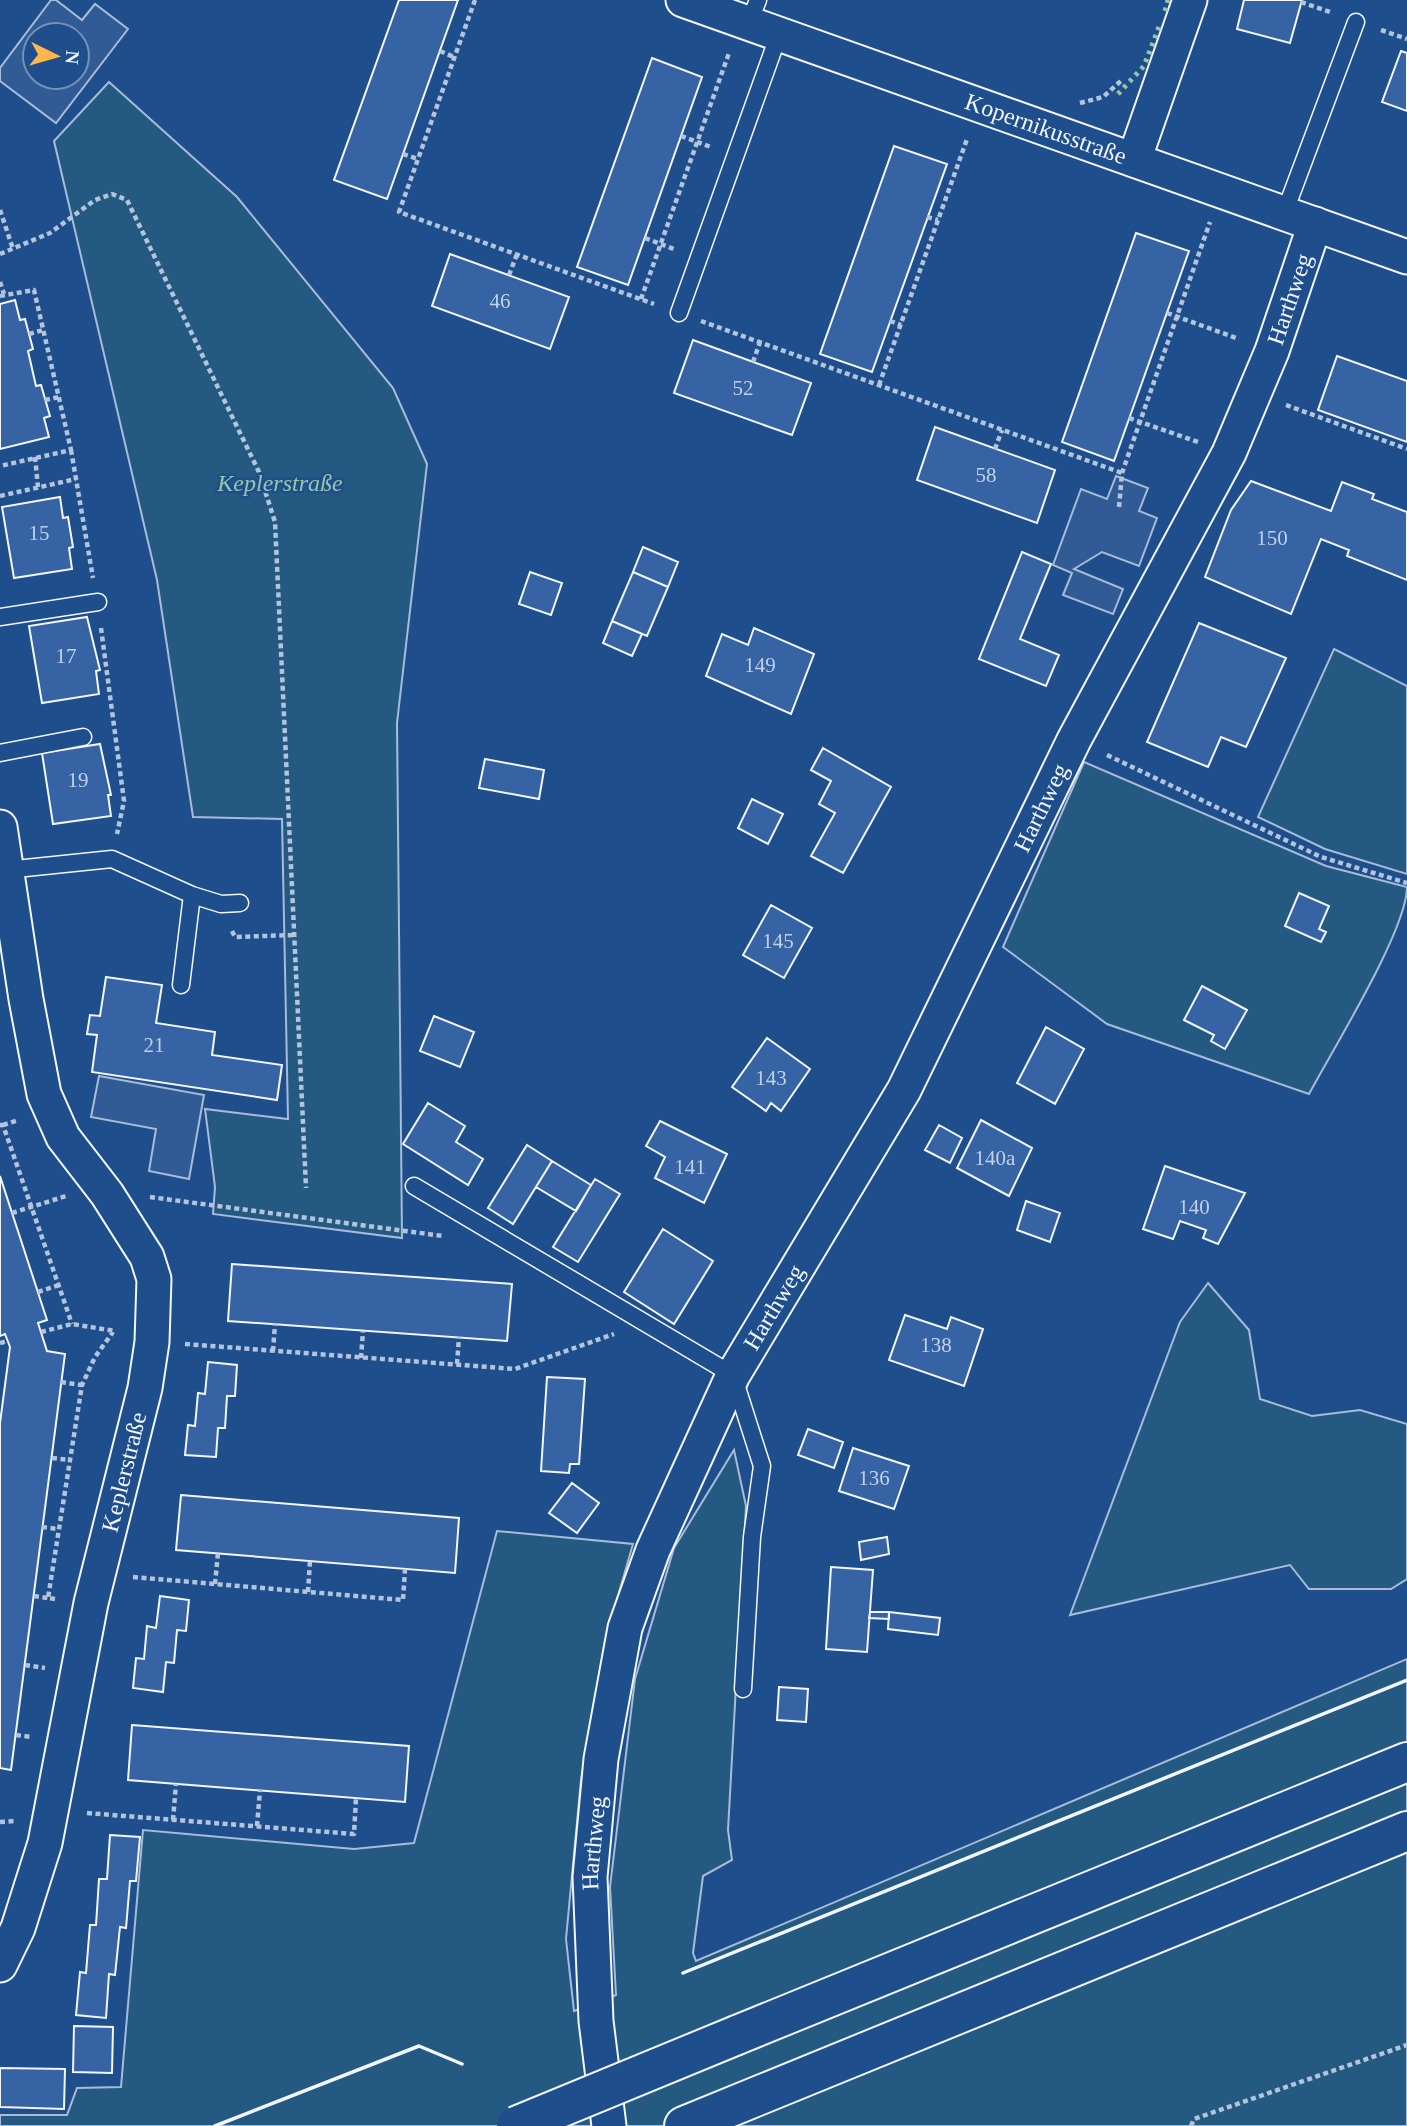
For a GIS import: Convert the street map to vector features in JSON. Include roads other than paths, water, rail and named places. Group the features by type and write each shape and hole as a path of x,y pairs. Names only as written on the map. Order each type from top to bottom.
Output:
{"highway":[{"path":"516,2126 1407,1762"},
{"path":"684,2126 1407,1831"}],"street":[{"name":"Kopernikusstraße","path":"683,0 757,19 979,106 1407,257"},
{"path":"1134,160 1190,0"},
{"name":"Harthweg","path":"609,2126 596,2021 590,1877 601,1759 625,1628 653,1550 733,1375 904,1090 1074,740 1229,453 1272,351 1299,219"},
{"name":"Keplerstraße","path":"0,827 6,870 13,1006 50,1110 63,1138 107,1194 147,1256 154,1279 153,1328 145,1388 94,1589 51,1811 27,1904 9,1951 0,1965"}],"lane":[{"path":"679,313 757,19"},
{"path":"1299,219 1356,22"},
{"path":"0,617 98,602"},
{"path":"0,753 83,737"},
{"path":"6,870 112,859 192,895 221,904 240,902"},
{"path":"181,985 192,895"},
{"path":"414,1186 733,1375"},
{"name":"Harthweg","path":"733,1375 762,1466 752,1537 743,1689"}]}
